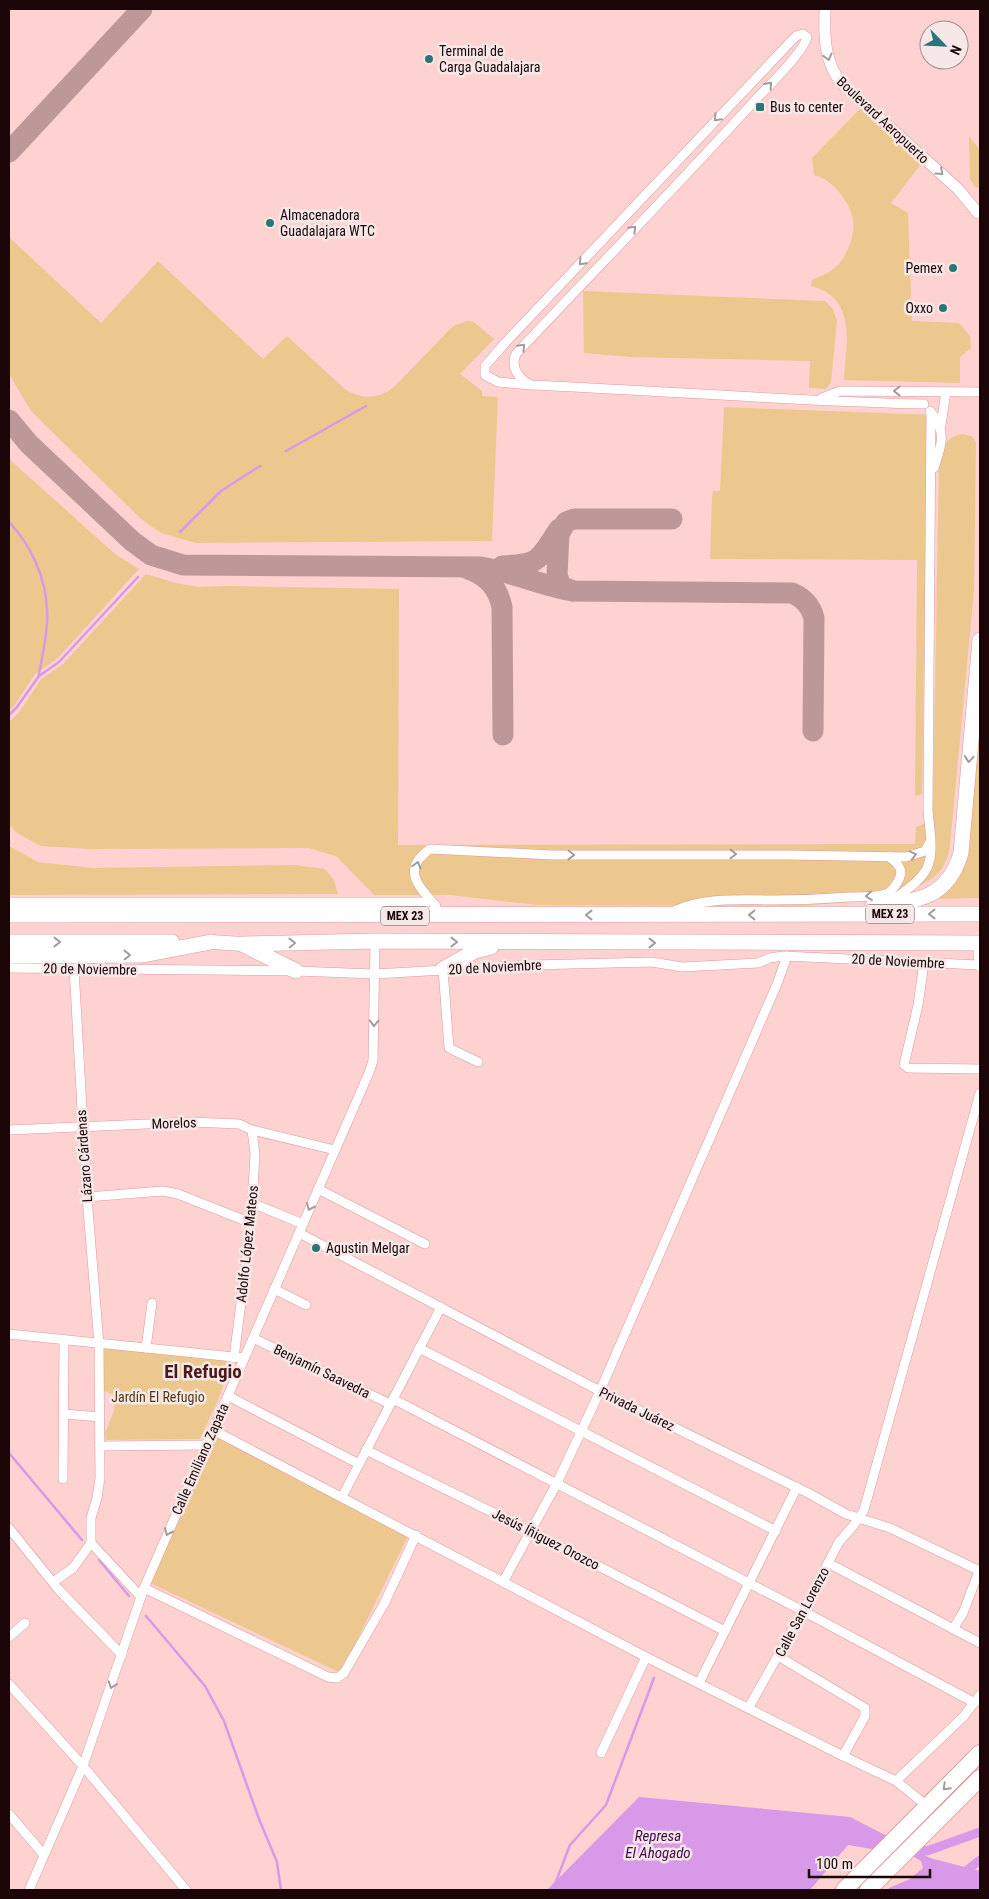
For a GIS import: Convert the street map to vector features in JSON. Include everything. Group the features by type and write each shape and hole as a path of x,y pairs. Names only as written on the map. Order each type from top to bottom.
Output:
{"highway":[{"path":"800,914 912,901 927,896 941,888 950,878 961,853 980,640"},
{"path":"9,905 436,906 536,916"},
{"name":"MEX 23","path":"9,916 980,914"},
{"name":"MEX 23","path":"243,944 375,941 980,943"},
{"name":"MEX 23","path":"9,942 211,942"},
{"path":"9,956 142,955 211,942"},
{"path":"444,969 475,950 517,942"},
{"path":"243,944 296,971"},
{"path":"844,1890 980,1753"},
{"path":"868,1890 980,1778"}],"main road":[{"name":"MEX 23","path":"211,942 243,944"}],"street":[{"name":"Boulevard Aeropuerto","path":"824,9 826,49 834,74 842,84 958,189 979,216"},
{"path":"531,385 518,376 515,369 514,357 516,354 806,44 807,38 805,35 800,34 796,36 514,333 485,366 485,375 498,382 531,385 849,402 924,404"},
{"path":"979,216 980,198"},
{"path":"819,399 840,391 980,392"},
{"path":"916,391 941,425"},
{"path":"931,478 940,442 946,392"},
{"path":"886,905 914,883 926,868 930,852 928,810 931,412"},
{"path":"436,906 418,885 414,870 419,857 430,849 552,855 790,854 906,857 925,850 930,842"},
{"path":"665,915 685,906 702,902 826,899 883,894 894,888 900,878 901,870 897,863 888,856"},
{"name":"Calle Emiliano Zapata","path":"29,1890 83,1766 143,1593 373,1061 375,941"},
{"path":"980,943 980,966"},
{"path":"503,1582 557,1484 600,1391 777,984 787,956"},
{"name":"20 de Noviembre","path":"9,968 296,971 375,974 532,964 652,962 682,967 758,963 770,958 787,956 980,966"},
{"path":"924,962 918,1005 904,1065 908,1068 980,1069"},
{"name":"Lázaro Cárdenas","path":"74,968 82,1126 99,1344 100,1478 97,1498 90,1518 91,1543"},
{"path":"444,969 449,1048 478,1062"},
{"name":"Calle San Lorenzo","path":"749,1707 839,1542 859,1519 867,1501 980,1093"},
{"name":"Morelos","path":"9,1130 192,1122 239,1124 252,1130 335,1150"},
{"name":"Adolfo López Mateos","path":"234,1358 251,1223 255,1154 252,1130"},
{"path":"318,1189 425,1244"},
{"path":"87,1197 163,1191 178,1194 251,1223"},
{"path":"252,1202 303,1224"},
{"name":"Privada Juárez","path":"299,1233 600,1391 798,1487 846,1514 890,1528 980,1571"},
{"path":"274,1289 306,1305"},
{"path":"146,1348 152,1303"},
{"path":"342,1497 441,1306"},
{"path":"9,1334 244,1358"},
{"name":"Benjamín Saavedra","path":"253,1338 391,1402 557,1484 748,1584 978,1699"},
{"path":"63,1479 65,1414 64,1340"},
{"path":"419,1348 776,1531"},
{"path":"228,1396 359,1464"},
{"path":"65,1414 100,1417"},
{"path":"213,1430 646,1657 896,1781 927,1806"},
{"path":"100,1446 206,1445"},
{"name":"Jesús Íñiguez Orozco","path":"366,1450 530,1531 725,1631"},
{"path":"699,1683 798,1487"},
{"path":"9,1528 53,1582 122,1655"},
{"path":"53,1582 73,1568 91,1543 143,1593 328,1677 337,1678 344,1673 384,1604 416,1535"},
{"path":"828,1563 980,1644"},
{"path":"953,1629 961,1617 980,1571"},
{"path":"9,1637 25,1624"},
{"path":"778,1656 865,1708 865,1716 843,1756"},
{"path":"601,1754 646,1657"},
{"path":"9,1684 83,1766 186,1890"},
{"path":"896,1781 978,1699"},
{"path":"9,1814 44,1855"}],"green space":[{"path":"860,109 921,164 891,203 908,213 912,321 959,323 970,336 971,348 960,357 960,383 844,380 847,334 842,312 837,302 829,294 811,286 812,280 826,274 839,264 852,238 853,220 844,198 839,192 827,181 814,175 812,158"},
{"path":"969,136 980,150 980,188 975,187 970,179"},
{"path":"9,237 101,323 158,261 263,359 287,336 346,390 365,397 377,396 394,387 453,326 467,321 474,322 494,339 460,374 482,391 482,396 498,397 492,541 196,543 161,533 141,519 31,411 9,374"},
{"path":"583,291 825,301 833,309 837,321 831,382 826,389 809,388 810,361 630,357 584,353"},
{"path":"724,407 936,415 939,433 931,442 927,454 922,794 915,796 917,560 710,559 713,491 720,491"},
{"path":"963,434 973,437 976,443 974,591 950,845 948,856 942,869 933,878 921,885 865,901 799,906 537,905 450,895 374,895 336,856 308,848 91,849 41,846 17,833 9,825 9,722 20,711 41,679 62,665 146,574 198,587 399,589 398,845 915,844 916,827 927,820 933,808 939,460 946,442 953,437"},
{"path":"9,459 115,554 139,569 57,659 35,674 9,711"},
{"path":"980,700 980,898 931,899 953,882"},
{"path":"9,846 38,862 92,868 295,865 325,869 334,880 338,894 9,895"},
{"name":"Jardín El Refugio","path":"103,1348 226,1360 225,1379 222,1390 200,1439 106,1440 105,1433 114,1411 115,1395 104,1391"},
{"path":"216,1435 408,1536 341,1673 150,1583"}],"water":[{"name":"Represa El Ahogado","path":"639,1797 850,1817 930,1858 980,1871 980,1890 888,1890 910,1879 923,1868 921,1861 913,1856 848,1845 810,1890 547,1890"}],"waterway":[{"path":"286,451 366,406"},
{"path":"180,532 221,491 260,466"},
{"path":"9,522 24,541 36,563 44,586 47,626 39,675"},
{"path":"9,715 39,676 59,662 138,577"},
{"path":"9,1453 82,1540"},
{"path":"99,1560 129,1596"},
{"path":"146,1616 205,1686 224,1721 259,1819 277,1862 281,1890"},
{"path":"555,1884 570,1845 606,1805 654,1678"},
{"path":"909,1848 927,1851 980,1832"},
{"path":"942,1890 980,1860"}],"taxiway":[{"path":"9,152 142,9"},
{"path":"9,420 29,444 132,541 151,555 183,565 481,567 573,591 792,593 806,603 814,618 813,731"},
{"path":"573,591 561,586 557,575 559,534 566,522 574,519 672,519"},
{"path":"502,566 524,564 537,559 547,548 559,529"},
{"path":"468,569 481,575 491,583 498,594 502,607 503,735"}],"place":[{"name":"Terminal de Carga Guadalajara","path":"429,59"},
{"name":"Bus to center","path":"760,107"},
{"name":"Almacenadora Guadalajara WTC","path":"270,223"},
{"name":"Pemex","path":"953,268"},
{"name":"Oxxo","path":"943,308"},
{"name":"Agustin Melgar","path":"316,1248"}],"district":[{"name":"El Refugio","path":"203,1371"}]}
